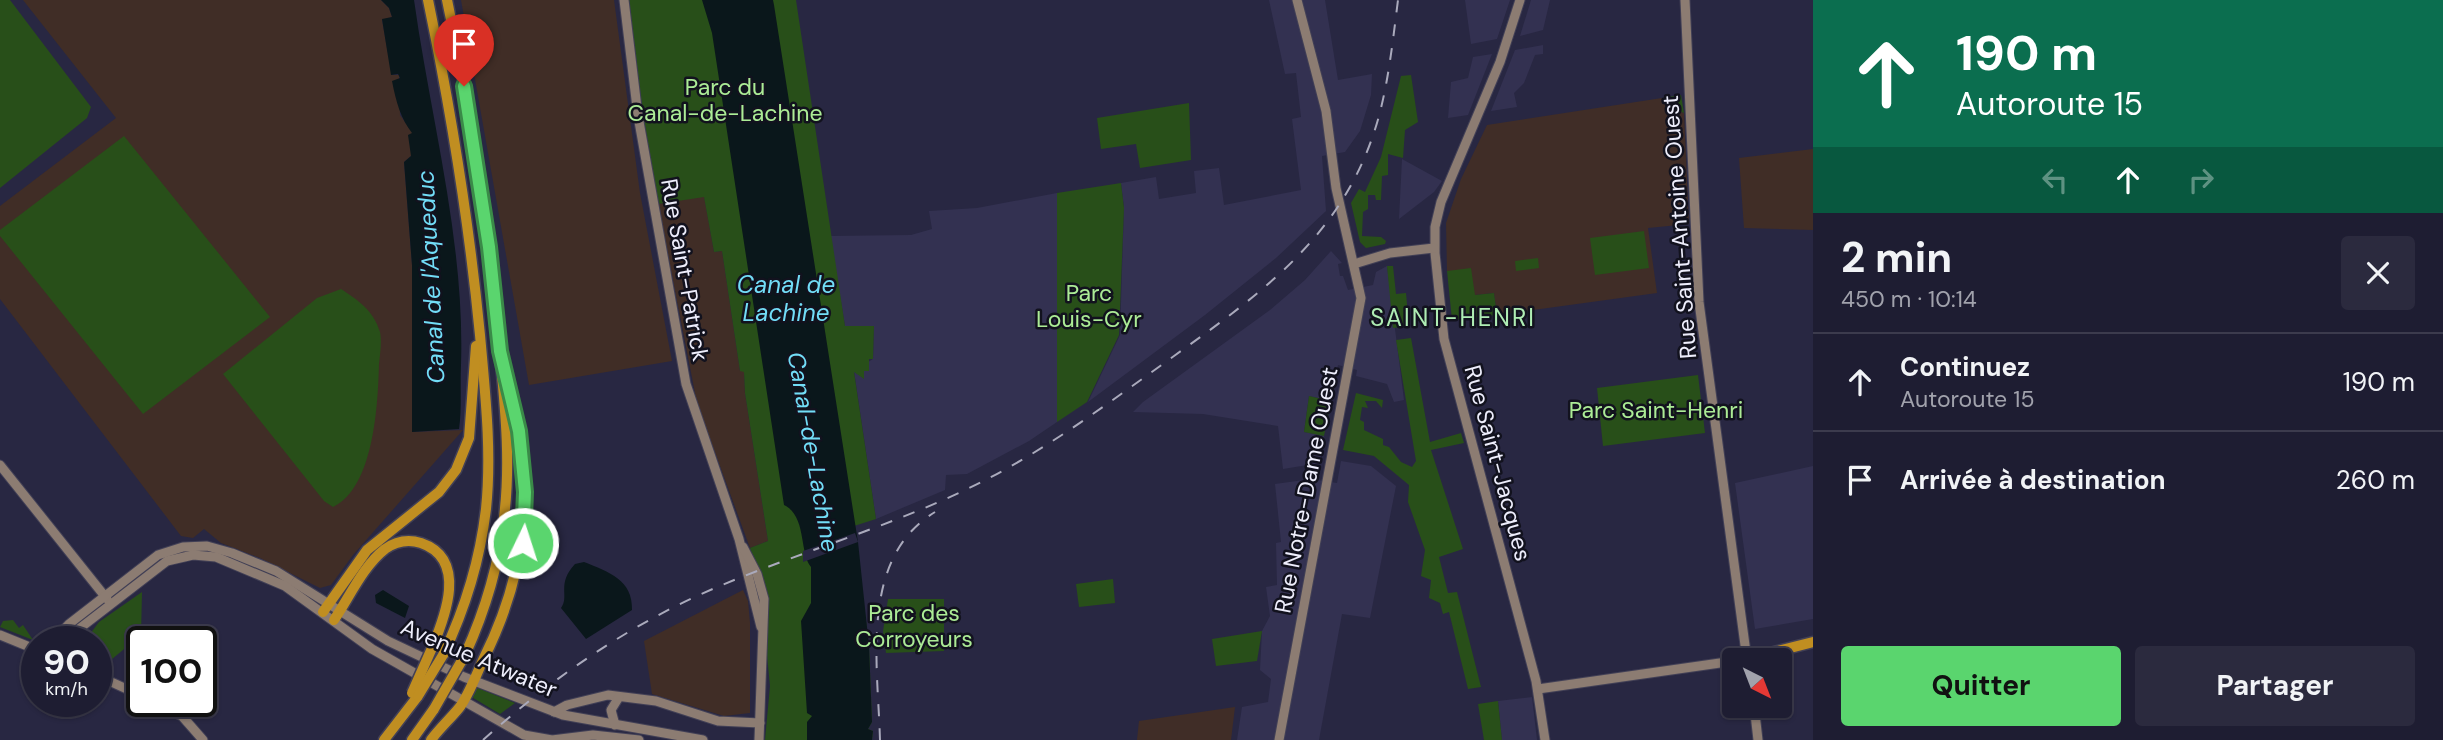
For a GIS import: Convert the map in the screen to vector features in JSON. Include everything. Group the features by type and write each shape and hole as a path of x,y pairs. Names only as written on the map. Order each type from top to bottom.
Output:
{"highway":[{"path":"384,740 443,655 473,578 486,509 489,451 478,315 456,148 428,0"},
{"path":"412,740 434,709 465,655 489,592 505,517 507,447 500,351 478,168 447,0"},
{"path":"326,608 367,550 439,492 460,463 470,428 478,315"},
{"path":"430,740 464,700 507,608 524,534 525,492 519,431 500,351"},
{"path":"337,616 382,551 405,541 425,545 442,558 449,579 446,609 415,695"},
{"path":"1791,648 1813,642"}],"main road":[{"name":"Rue Saint-Patrick","path":"624,0 638,116 686,384 739,539 761,588 759,740"},
{"name":"Rue Notre-Dame Ouest","path":"1279,740 1361,303 1342,220 1326,111 1297,0"},
{"name":"Rue Saint-Jacques","path":"1521,0 1503,55 1441,202 1435,227 1434,248 1444,339 1538,689 1545,740"},
{"name":"Rue Saint-Antoine Ouest","path":"1685,0 1699,302 1744,648"},
{"path":"1354,264 1390,253 1434,248"},
{"path":"0,465 107,600"},
{"name":"Avenue Atwater","path":"107,600 154,558 204,546 239,555 288,578 337,616 369,647 533,739 639,740"},
{"path":"73,626 107,600"},
{"path":"79,626 107,600"},
{"name":"Avenue Atwater","path":"337,616 472,680 554,712 703,740"},
{"path":"0,635 21,644"},
{"path":"1538,689 1722,663"},
{"path":"554,712 594,697 619,697 656,701 718,721 760,723"},
{"path":"615,725 611,710 619,697"},
{"path":"183,717 203,740"},
{"path":"1755,718 1758,740"}],"shaded area":[{"path":"23,0 381,0 389,8 392,17 382,20 392,75 399,75 400,115 413,133 411,156 404,162 412,265 412,432 463,430 353,555 331,585 320,588 260,558 221,543 204,529 193,538 181,536 0,299 0,206 116,118"},
{"path":"461,0 614,0 640,193 672,361 529,385"},
{"path":"1269,0 1325,0 1338,80 1372,74 1371,95 1360,131 1345,152 1322,156 1326,211 1276,258 1205,315 1088,402 1120,335 1124,207 1121,183 1156,177 1159,199 1196,193 1194,171 1219,168 1224,205 1301,190 1292,119 1301,117 1296,73 1285,74"},
{"path":"1465,0 1510,0 1497,39 1471,44"},
{"path":"1531,0 1550,0 1543,30 1520,36"},
{"path":"1543,45 1543,54 1535,55 1524,83 1514,93 1517,107 1491,111 1515,50"},
{"path":"1492,54 1468,115 1448,118 1451,82 1468,78 1473,57"},
{"path":"1662,98 1674,109 1684,113 1689,224 1648,228 1657,293 1497,315 1494,293 1475,295 1447,271 1446,223 1461,179 1487,125"},
{"path":"1813,149 1813,230 1744,228 1739,158"},
{"path":"1402,159 1442,181 1434,192 1399,219"},
{"path":"1057,193 1057,422 1029,441 967,474 946,475 945,490 876,519 854,371 873,359 874,326 845,326 830,236 911,235 932,229 929,211 977,208"},
{"path":"704,196 714,252 722,251 740,371 744,371 768,541 750,548 697,403 658,204"},
{"path":"1331,251 1342,263 1338,264 1340,276 1343,276 1348,290 1373,285 1376,272 1387,266 1404,400 1394,402 1387,384 1356,376 1357,370 1338,365 1331,401 1309,396 1304,432 1324,436 1320,463 1283,469 1278,426 1203,414 1133,412 1270,310 1305,280"},
{"path":"1341,461 1371,466 1396,486 1370,618 1342,614 1319,740 1237,740 1242,707 1268,702 1271,679 1260,670 1262,631 1270,616 1266,587 1277,585 1276,543 1281,542 1275,484 1311,479 1337,483"},
{"path":"1813,466 1813,619 1755,629 1735,483"},
{"path":"743,590 748,601 750,623 750,713 724,716 652,694 644,641"},
{"path":"1532,697 1537,740 1502,740 1498,701"},
{"path":"1235,707 1231,740 1137,740 1139,721"}],"green space":[{"path":"0,0 10,0 91,107 87,118 0,188"},
{"name":"Parc du Canal-de-Lachine","path":"629,0 796,0 845,326 874,326 873,359 869,359 869,371 864,371 864,379 854,372 876,519 854,526 869,646 872,722 868,729 873,731 872,740 765,740 770,686 766,645 768,602 750,548 768,541 744,372 740,371 722,251 714,252 704,197 658,204 642,107"},
{"path":"1411,75 1418,122 1405,130 1403,158 1388,154 1388,175 1382,176 1381,200 1376,200 1375,195 1368,195 1368,209 1363,212 1362,236 1381,237 1386,241 1385,244 1366,248 1360,242 1351,203 1359,189 1365,192 1381,157 1401,76"},
{"path":"1681,95 1684,113 1674,109 1662,98"},
{"path":"1189,103 1191,160 1140,168 1136,144 1101,149 1097,118"},
{"path":"124,136 270,317 143,414 0,236 0,230"},
{"name":"Parc Louis-Cyr","path":"1121,183 1124,208 1119,335 1087,402 1057,422 1057,193"},
{"path":"1644,231 1649,268 1595,275 1590,238"},
{"path":"1538,258 1539,268 1516,271 1515,261"},
{"path":"1387,266 1393,266 1396,294 1406,293 1409,326 1393,328"},
{"path":"1471,268 1475,295 1494,293 1497,315 1452,320 1447,271"},
{"path":"341,289 370,312 380,332 381,344 375,422 365,464 347,497 333,507 324,501 223,374 317,298"},
{"path":"1411,338 1430,442 1461,433 1464,443 1431,450 1463,549 1439,557 1448,593 1457,592 1481,687 1468,689 1449,612 1443,614 1440,603 1429,598 1431,580 1421,576 1425,550 1408,502 1409,485 1374,456 1343,450 1356,393 1383,400 1382,408 1376,401 1365,401 1368,408 1362,407 1360,420 1364,422 1364,430 1383,439 1383,445 1389,447 1401,462 1412,467 1416,461 1396,340"},
{"name":"Parc Saint-Henri","path":"1698,375 1705,433 1603,446 1597,388"},
{"path":"1309,396 1331,401 1324,436 1304,432"},
{"path":"1113,579 1115,603 1079,607 1076,584"},
{"path":"142,592 141,626 126,626 126,647 112,659 112,626 96,626"},
{"name":"Parc des Corroyeurs","path":"888,599 944,599 944,651 886,653 883,631"},
{"path":"13,620 19,628 21,626 21,635 0,627 3,621"},
{"path":"1262,631 1257,661 1216,666 1212,639"},
{"path":"475,687 515,703 500,714 470,696"},
{"path":"1498,701 1502,740 1484,740 1478,704"}],"water":[{"name":"Canal de l'Aqueduc","path":"381,0 414,0 458,273 461,319 459,429 412,432 412,265 404,162 411,156 408,135 412,133 397,103 392,81 400,78 398,74 391,75 382,19 392,17 389,8"},
{"name":"Canal de Lachine","path":"702,0 773,0 858,542 869,646 872,722 868,729 873,731 872,740 807,740 807,722 812,716 807,713 801,621 811,603 811,567 807,561 796,517 784,505 712,33"},
{"path":"584,562 618,578 624,584 632,610 586,639 561,608 569,571 575,564"},
{"path":"383,590 409,606 405,618 376,603 375,595"}],"pier":[{"path":"855,533 858,542 803,562 803,551"}],"railway":[{"path":"483,740 533,698 586,659 670,609 732,581 932,505 1020,461 1098,410 1271,282 1324,226 1365,157 1379,116 1398,0"},
{"path":"880,740 876,647 884,584 894,556 911,532 935,512"}],"district":[{"name":"SAINT-HENRI","path":"1453,318"}],"route":[{"path":"464,86 489,247 500,351 519,431 525,492 523,543"}],"water label":[{"name":"Canal-de-Lachine","path":"813,452"}]}
